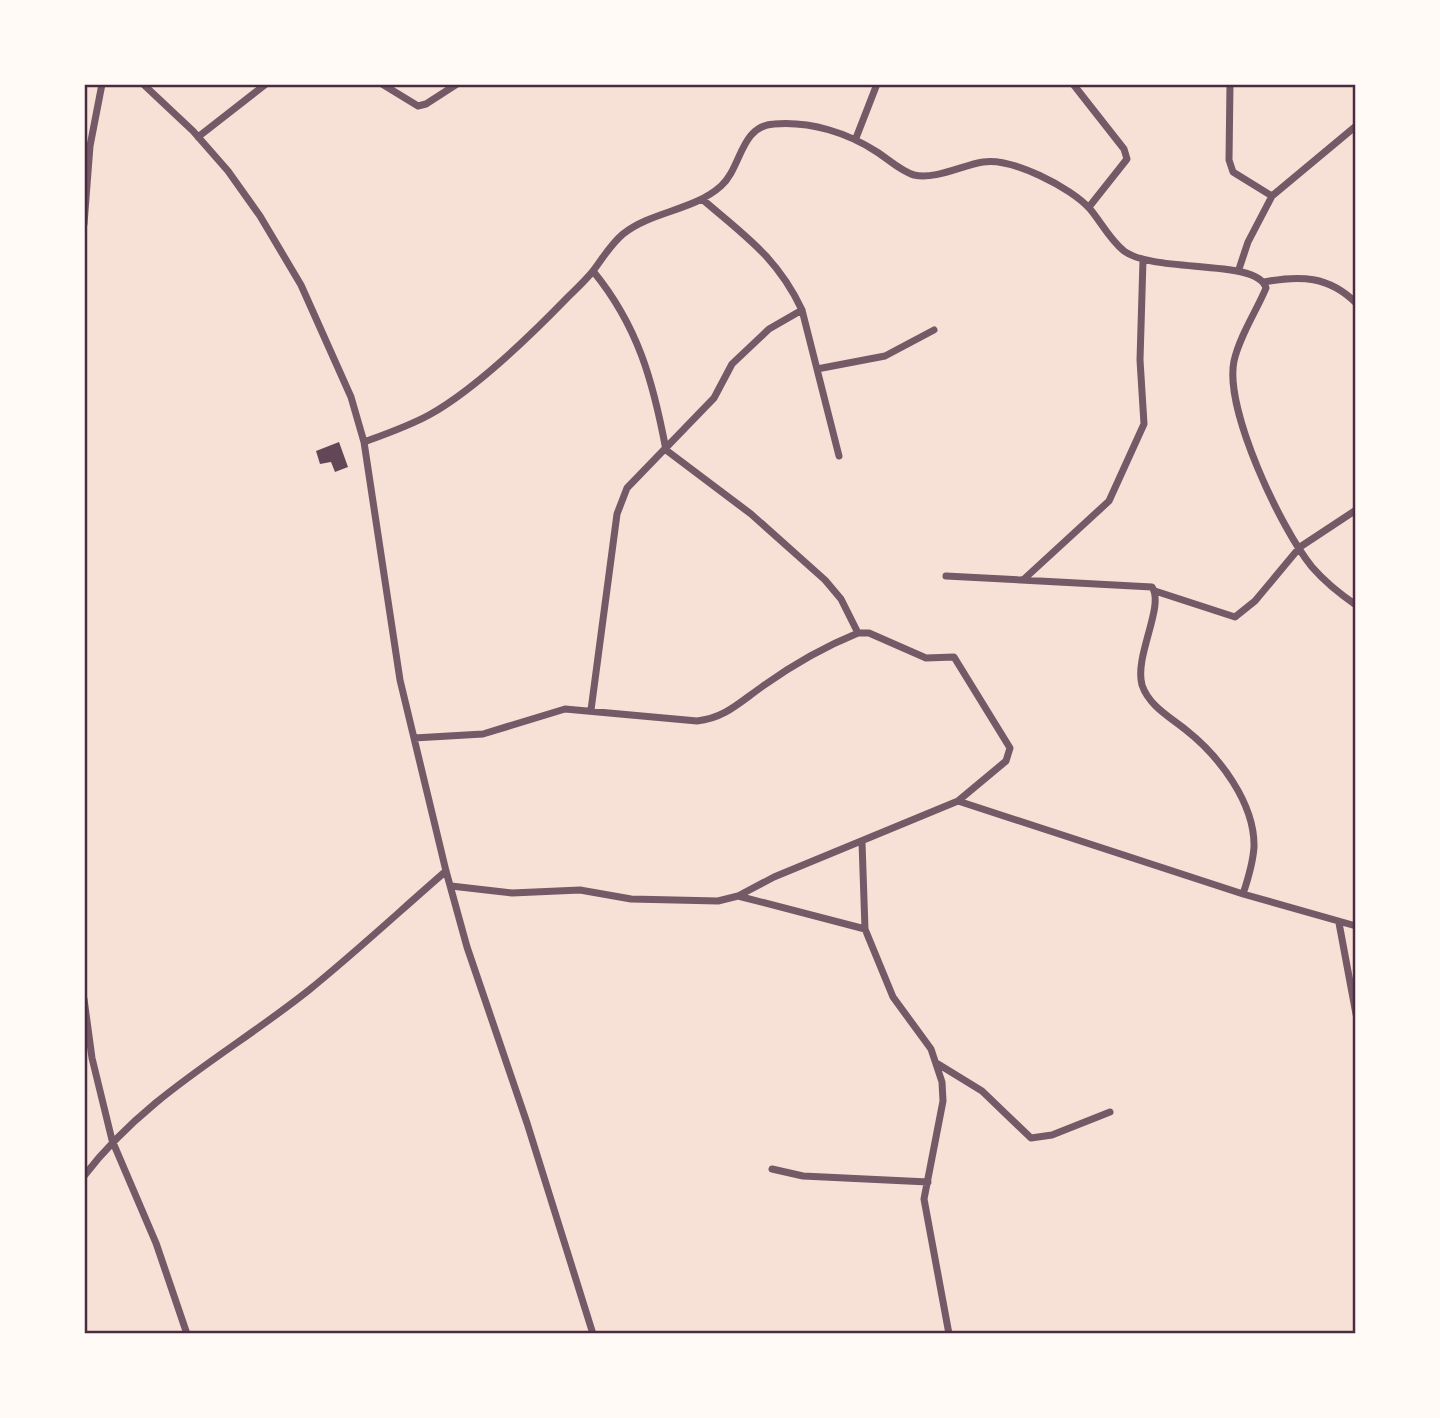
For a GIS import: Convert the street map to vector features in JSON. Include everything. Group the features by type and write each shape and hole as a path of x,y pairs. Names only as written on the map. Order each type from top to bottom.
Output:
{"street":[{"path":"84,224 90,146 102,84"},
{"path":"143,84 198,137 228,171 281,249 327,338 351,397 364,442 400,680 446,871 467,947 527,1123 593,1334"},
{"path":"198,137 266,84"},
{"path":"382,84 418,106 426,104 457,84"},
{"path":"856,138 877,84"},
{"path":"1073,84 1124,149 1127,159 1089,207"},
{"path":"1230,84 1229,160 1233,172 1272,196"},
{"path":"364,442 440,408 508,353 593,271 613,242 627,230 702,199 721,186 731,173 751,133 760,127 774,124 828,129 856,138 912,175 984,162 1000,161 1021,166 1089,207 1121,248 1143,260 1201,269 1239,269 1264,282 1294,276 1313,278 1333,284 1356,303"},
{"path":"1239,269 1248,242 1272,196 1356,126"},
{"path":"702,199 772,258 802,310 839,456"},
{"path":"1023,581 1108,501 1144,424 1140,360 1143,260"},
{"path":"593,271 615,298 633,328 658,408 666,450 751,514 825,580 841,599 858,633"},
{"path":"1264,282 1266,288 1244,331 1234,362 1234,392 1251,447 1280,515 1300,547 1331,587 1356,605"},
{"path":"592,710 617,514 627,488 714,398 732,364 769,329 802,310"},
{"path":"817,369 886,356 934,330"},
{"path":"946,576 1144,584 1155,591 1235,617 1255,601 1300,547 1356,510"},
{"path":"1155,591 1157,597 1141,658 1142,682 1153,704 1190,733 1214,758 1239,793 1254,845 1243,894"},
{"path":"414,738 483,734 565,709 697,721 712,720 729,713 763,686 858,633 869,633 926,658 954,657 1010,748 1006,761 958,801 774,877 738,896 701,903 631,899 580,890 512,893 451,886"},
{"path":"958,801 1243,894 1356,926"},
{"path":"862,842 865,929 892,997 938,1063 982,1091 1031,1138 1052,1135 1110,1112"},
{"path":"84,1176 112,1140 152,1103 309,990 446,871"},
{"path":"738,896 865,929"},
{"path":"1339,923 1356,1014"},
{"path":"84,999 92,1058 112,1140 156,1242 187,1334"},
{"path":"938,1063 943,1101 928,1182 925,1216 949,1334"},
{"path":"772,1168 803,1176 928,1182"}],"building":[{"path":"339,442 348,467 335,472 331,462 320,464 316,451"}]}
